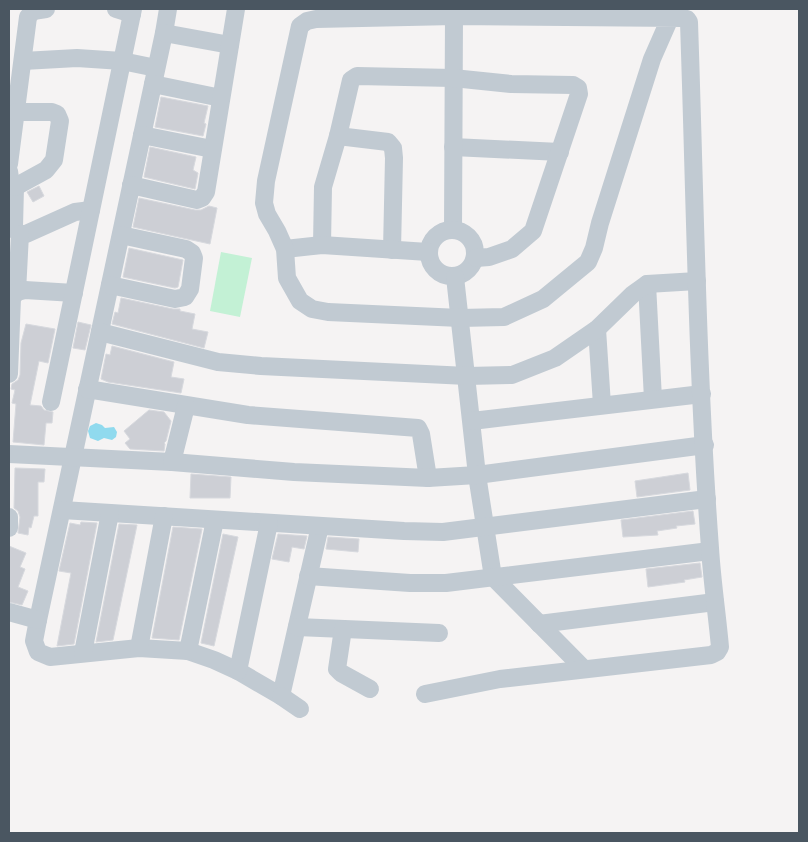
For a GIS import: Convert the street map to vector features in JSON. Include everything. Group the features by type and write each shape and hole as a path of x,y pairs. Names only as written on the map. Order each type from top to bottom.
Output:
{"street":[{"path":"9,164 28,18 33,11 46,9"},
{"path":"168,9 34,641 38,652 50,656 139,648 188,651 238,671 282,696 300,709"},
{"path":"132,185 197,200 202,198 206,192 236,9"},
{"path":"51,402 122,61 127,11"},
{"path":"424,694 500,679 711,655 717,652 720,646 710,551 704,445 689,22 687,19 670,18 454,16 316,19 300,26 266,181 264,203 267,214 285,249 287,278 300,301 312,309 328,312 460,318 504,317 543,299 588,262 594,248 600,223 652,59 670,18"},
{"path":"453,229 454,16"},
{"path":"164,33 230,45"},
{"path":"23,61 77,58 122,61 155,76 221,98"},
{"path":"322,244 323,187 338,136 351,80 357,76 453,78 512,84 573,85 578,88 579,94 534,231 512,249 489,257 476,258"},
{"path":"16,112 52,112 57,114 60,120 54,160 46,170 12,179 14,227 16,232 26,234 75,212 91,210"},
{"path":"142,135 212,149"},
{"path":"338,136 388,142 393,148 392,250"},
{"path":"453,147 560,152"},
{"path":"453,229 463,231 471,238 476,247 476,258 468,271 455,277 442,274 437,270 432,265 428,252 432,240 441,232 453,229"},
{"path":"17,292 20,234"},
{"path":"110,285 175,299 184,296 190,289 194,258 192,253 186,249 121,235"},
{"path":"285,249 322,244 428,252"},
{"path":"455,277 477,475 493,577 584,669"},
{"path":"100,332 218,362 261,366 467,376 512,375 555,358 597,329 633,294 647,284 697,281"},
{"path":"647,284 653,399"},
{"path":"9,374 12,298 17,292 25,290 74,293"},
{"path":"597,329 602,405"},
{"path":"87,389 248,415 418,428 421,434 428,478"},
{"path":"472,420 702,394"},
{"path":"172,462 186,406"},
{"path":"9,454 172,462 294,472 428,478 477,475 704,445"},
{"path":"62,510 433,532 707,499"},
{"path":"83,654 110,513"},
{"path":"139,648 164,516"},
{"path":"9,517 9,528"},
{"path":"188,651 215,520"},
{"path":"238,671 269,523"},
{"path":"282,696 320,526"},
{"path":"308,576 410,583 446,583 710,551"},
{"path":"539,624 716,602"},
{"path":"9,612 38,620"},
{"path":"297,627 439,633"},
{"path":"343,629 338,669 341,673 370,689"}],"green space":[{"path":"221,252 252,258 240,317 210,311"}],"water":[{"path":"96,423 105,428 114,427 117,432 116,437 112,440 104,438 98,441 90,438 88,431 90,426"}],"building":[{"path":"161,97 208,106 203,136 155,127"},
{"path":"150,147 196,157 193,170 198,173 195,189 144,177"},
{"path":"39,186 44,196 33,202 27,192"},
{"path":"139,198 195,210 201,210 209,206 217,208 210,244 133,227"},
{"path":"129,248 183,260 178,287 175,288 123,277"},
{"path":"121,298 180,309 180,311 195,314 192,329 208,332 204,348 112,324 115,312 118,313"},
{"path":"78,322 91,325 85,350 73,348"},
{"path":"26,324 55,329 48,363 39,361 30,405 41,406 44,410 53,412 52,423 46,423 44,445 13,442 16,404 12,403 15,390 11,389 12,384 18,380 20,375 21,343"},
{"path":"112,346 174,362 171,377 184,379 181,393 108,382 101,379 106,354 110,355"},
{"path":"149,410 164,412 171,421 164,443 164,451 130,449 125,443 130,439 124,431"},
{"path":"15,468 45,469 44,482 38,482 38,516 34,516 28,535 18,533 20,517 18,511 14,508"},
{"path":"688,473 690,490 637,497 635,481"},
{"path":"191,474 231,477 230,498 190,498"},
{"path":"693,511 695,524 657,531 658,535 623,537 621,520"},
{"path":"81,522 97,523 74,644 57,646 71,573 59,571 70,523 80,525"},
{"path":"119,524 137,525 113,640 96,642"},
{"path":"173,527 202,529 179,640 152,638"},
{"path":"223,534 238,537 214,646 201,643"},
{"path":"278,534 307,536 304,549 292,547 289,562 272,559"},
{"path":"328,537 359,539 358,552 326,549"},
{"path":"9,546 26,553 20,567 25,569 18,587 28,591 22,605 9,602"},
{"path":"700,563 702,577 684,580 685,582 648,587 646,569"}]}
